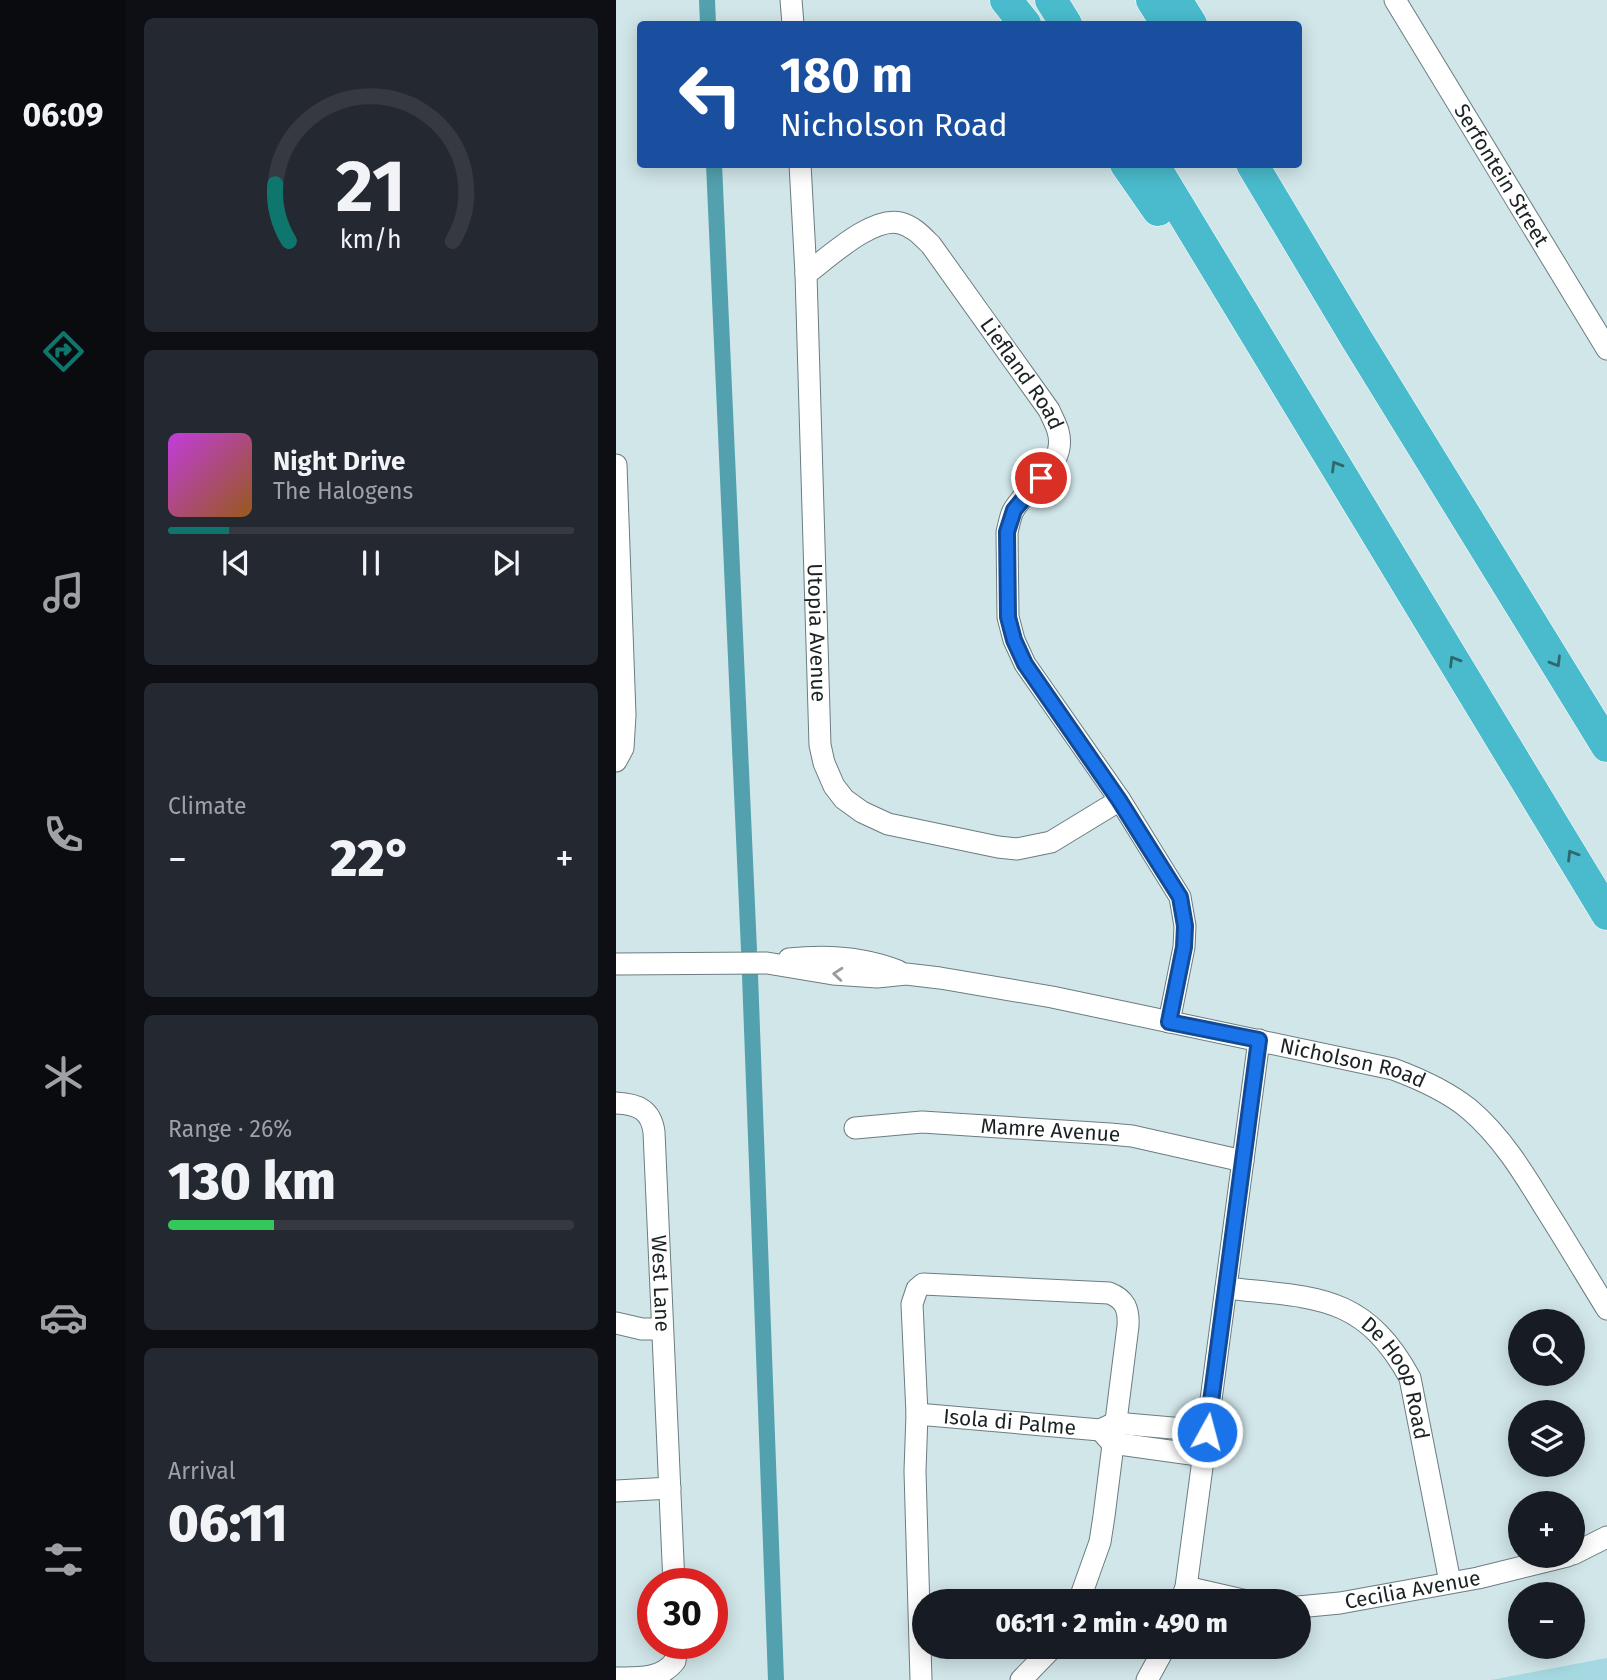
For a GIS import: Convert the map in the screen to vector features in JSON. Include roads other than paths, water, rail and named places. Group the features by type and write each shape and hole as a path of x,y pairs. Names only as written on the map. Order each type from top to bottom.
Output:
{"highway":[{"path":"1006,0 1023,21"},
{"path":"1051,0 1064,21"},
{"path":"1152,0 1165,21"},
{"path":"1177,0 1189,21"},
{"path":"1129,168 1309,422"},
{"path":"1155,168 1607,914"},
{"path":"1254,168 1369,361 1607,746"},
{"path":"1277,168 1490,533 1524,595 1533,624"}],"street":[{"path":"791,0 793,21"},
{"name":"Serfontein Street","path":"1395,0 1607,349"},
{"name":"Utopia Avenue","path":"800,168 806,274 820,745 827,772 834,786 844,799 862,812 888,824 1017,849 1051,842 1119,800"},
{"name":"Liefland Road","path":"806,274 866,230 880,223 902,223 917,231 931,245 1049,410 1060,444 1053,465 1025,495 1010,519 1007,532 1008,617 1014,640 1025,664 1119,800 1180,897 1184,911 1184,947 1169,1022"},
{"path":"616,465 625,715 623,748 616,761"},
{"name":"Nicholson Road","path":"616,964 767,963 803,957 858,959 878,963 906,974 1006,989 1393,1069 1433,1086 1467,1108 1485,1124 1507,1150 1607,1309"},
{"path":"1185,1589 1205,1456 1259,1040"},
{"name":"West Lane","path":"616,1103 642,1108 652,1122 673,1568"},
{"name":"Mamre Avenue","path":"855,1128 922,1122 1110,1134 1132,1136 1243,1161"},
{"path":"921,1680 915,1471 917,1414 912,1304 917,1289 923,1284 1109,1293 1123,1300 1129,1316 1109,1432 1100,1542 1083,1589"},
{"name":"De Hoop Road","path":"1226,1288 1301,1297 1348,1310 1367,1322 1396,1353 1410,1378 1450,1582"},
{"path":"616,1323 635,1328 662,1329"},
{"name":"Isola di Palme","path":"917,1414 1109,1432 1207,1432"},
{"name":"Isola di Palme","path":"1109,1432 1205,1456"},
{"path":"616,1491 670,1488"},
{"path":"1585,1547 1607,1537"},
{"name":"Cecilia Avenue","path":"1311,1606 1351,1601 1519,1568"},
{"path":"616,1678 650,1677 664,1672 675,1659"},
{"path":"1021,1680 1041,1659"},
{"path":"1147,1680 1159,1659"}],"waterway":[{"path":"707,0 708,21"},
{"path":"714,168 749,950"},
{"path":"750,975 776,1680"}]}
